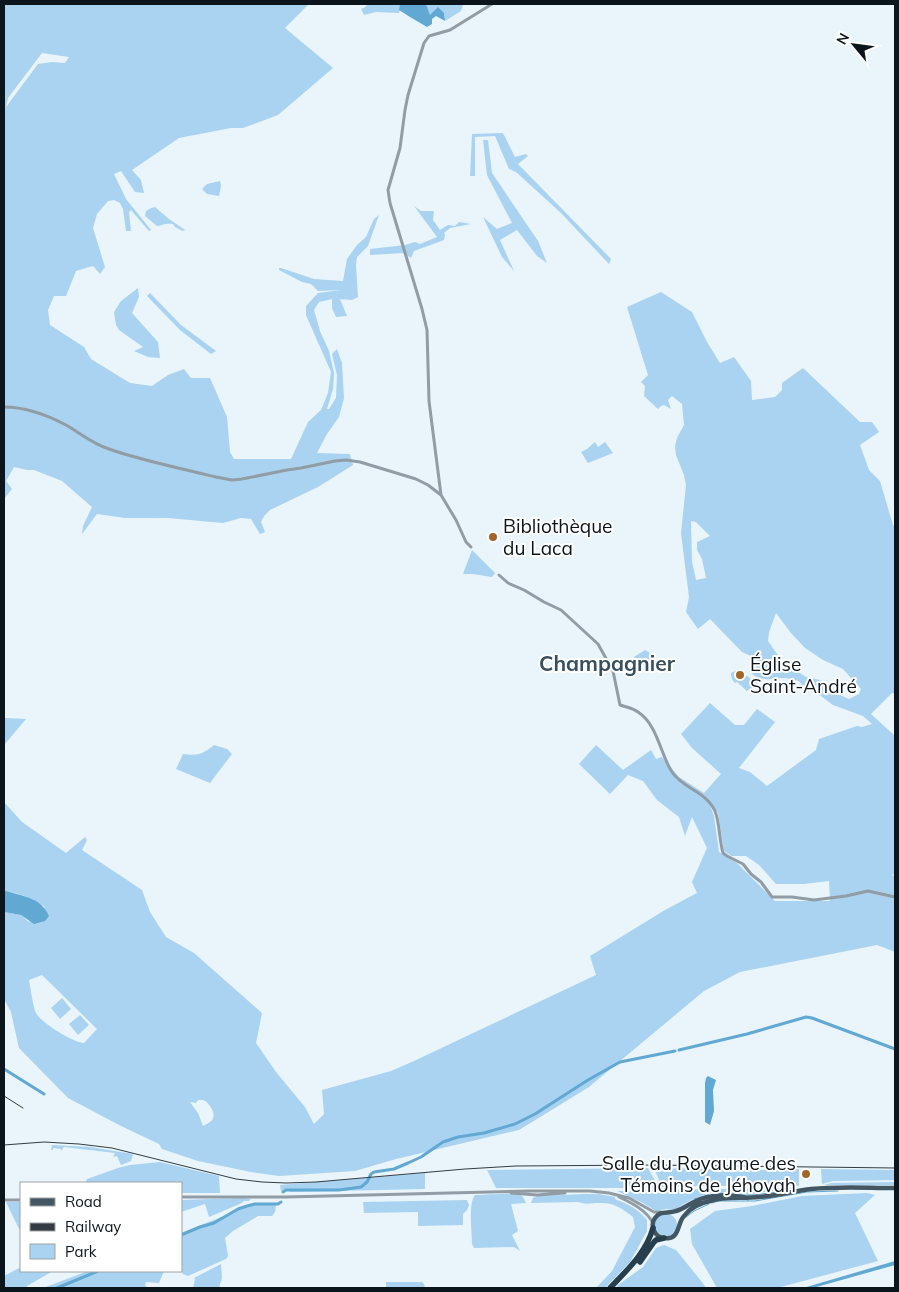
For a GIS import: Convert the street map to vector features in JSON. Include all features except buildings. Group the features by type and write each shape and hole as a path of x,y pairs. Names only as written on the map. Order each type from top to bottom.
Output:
{"highway":[{"path":"619,1280 640,1256 651,1234 653,1225"},
{"path":"610,1288 642,1259 656,1240 664,1238"}],"main road":[{"path":"679,1222 687,1212 704,1202 720,1199 748,1198 818,1189 895,1188"},
{"path":"670,1212 675,1215 679,1222 679,1229 674,1236 664,1238 657,1235 653,1225 656,1216 662,1212 676,1211 711,1196 729,1195 748,1198"}],"street":[{"path":"441,495 428,400 426,330 422,309 390,203 388,190 400,148 408,94 424,43 429,36 454,28 492,4"},
{"path":"4,407 46,416 65,424 107,449 232,480 336,461 352,460 416,478 441,495 470,548"},
{"path":"499,575 505,581 561,610 598,644 613,671 620,705 640,713 656,737 672,773 706,798 712,805 723,853 743,864 772,897 814,900 868,891 895,897"},
{"path":"182,1197 501,1192 537,1195 590,1191 610,1193 629,1198 654,1212 662,1212"},
{"path":"610,1193 640,1208 650,1217 653,1225"},
{"path":"4,1200 20,1200"}],"green space":[{"path":"4,4 309,4 285,28 333,68 278,115 243,128 231,128 179,138 132,170 141,180 144,193 135,192 121,171 114,174 126,199 151,230 149,231 131,210 129,212 131,231 126,231 123,209 120,203 114,200 108,201 97,214 93,228 105,267 100,274 93,266 76,271 66,296 54,296 48,310 50,325 84,347 91,359 130,383 152,386 168,375 184,369 191,378 210,378 227,417 230,452 234,459 291,459 308,422 321,410 328,393 331,372 306,315 306,306 318,293 341,290 318,291 311,284 302,282 279,270 279,268 314,279 343,281 347,259 357,245 366,237 374,219 379,215 368,246 357,257 358,297 352,300 340,299 347,316 336,317 332,308 332,299 319,302 314,310 320,331 329,351 334,373 333,389 327,409 329,409 336,398 337,375 332,354 337,349 342,363 344,398 339,417 317,453 350,454 353,465 318,487 270,510 261,522 265,532 260,534 251,519 241,518 223,523 168,518 125,518 97,514 82,534 83,526 92,507 62,481 34,470 14,467 6,481 12,489 4,499","holes":["42,53 69,57 65,63 38,64 6,107 8,98"]},
{"path":"368,4 401,4 399,13 376,12 364,15 361,9"},
{"path":"426,4 463,4 461,11 445,21 444,13 430,16"},
{"path":"503,133 515,157 526,154 528,156 518,164 611,259 609,264 561,213 516,172 509,169 495,136 475,137 475,176 470,176 472,134"},
{"path":"483,140 488,140 492,173 538,241 547,263 537,256 517,230 500,240 514,271 502,257 483,217 497,229 512,223 487,175"},
{"path":"220,181 219,196 207,194 202,189 207,184"},
{"path":"414,206 421,211 434,211 433,220 440,230 448,225 455,226 459,222 471,224 450,228 444,233 444,240 414,251 411,258 403,253 370,255 370,249 415,242 420,244 437,237"},
{"path":"155,207 185,230 183,231 175,227 173,224 157,226 145,216 146,211"},
{"path":"138,288 139,297 132,313 158,342 160,358 148,357 134,351 143,347 119,330 116,325 114,312 121,301"},
{"path":"661,292 692,312 720,363 734,357 751,381 752,400 775,397 782,390 782,383 803,368 860,422 872,422 879,432 860,445 869,470 880,481 895,527 895,694 892,693 871,714 895,736 895,875 891,874 895,877 895,952 877,945 740,972 704,991 589,1087 519,1130 396,1159 355,1171 279,1176 198,1161 162,1149 159,1144 68,1098 19,1048 11,1012 4,999 4,912 21,915 29,922 45,907 25,896 4,890 4,802 22,822 66,853 85,837 87,840 82,850 142,890 150,912 166,937 194,953 262,1013 256,1043 276,1072 305,1107 314,1124 324,1114 322,1090 391,1071 596,975 590,956 665,910 697,893 692,882 707,848 692,817 685,836 679,817 657,800 643,781 628,775 610,794 579,764 596,745 623,770 651,750 656,759 662,757 679,777 704,793 721,774 692,748 681,734 710,703 735,725 744,725 757,709 775,722 739,768 750,772 767,786 816,750 819,739 857,726 862,727 872,724 863,716 833,705 821,696 804,688 799,681 786,678 763,679 755,676 750,672 760,663 742,652 710,619 698,629 686,612 689,597 681,533 686,485 675,446 684,425 682,404 672,396 668,400 671,409 664,405 658,409 644,396 645,386 641,382 648,375 627,307","holes":["691,521 696,522 710,536 697,542 697,550 702,559 706,578 696,580 692,562","776,613 805,648 823,660 843,669 861,689 859,694 849,699 831,691 820,680 806,677 794,669 788,659 782,661 768,641 769,632","708,799 718,813 724,851 731,856 746,856 759,865 776,884 804,884 829,881 830,901 775,901 737,863 719,852 714,816","42,975 97,1029 84,1043 72,1039 56,1031 43,1020 35,1011 29,980","198,1100 203,1100 207,1103 211,1107 214,1116 211,1121 203,1126 198,1113 190,1102 196,1103"]},
{"path":"150,293 181,325 216,351 211,354 180,330 147,296"},
{"path":"595,442 598,447 605,442 613,453 588,463 581,452"},
{"path":"472,550 495,573 492,577 463,574"},
{"path":"645,650 655,656 640,668 634,657"},
{"path":"739,669 742,671 735,675 738,680 746,675 753,681 759,682 747,691 737,682 735,683 732,678 731,673"},
{"path":"4,718 26,719 5,744 4,743"},
{"path":"214,745 227,749 232,754 210,783 176,769 183,754 200,754"},
{"path":"62,998 71,1009 60,1019 51,1008"},
{"path":"80,1015 89,1025 78,1035 69,1024"},
{"path":"52,1145 90,1147 133,1154 131,1161 121,1165 117,1156 113,1157 115,1153 64,1147 61,1151 61,1149 53,1148 51,1150"},
{"path":"160,1162 219,1176 220,1193 182,1193 182,1182 86,1182 87,1179 130,1165"},
{"path":"648,1168 659,1188 496,1188 487,1170"},
{"path":"654,1168 799,1169 799,1186 662,1187"},
{"path":"821,1169 895,1170 895,1180 833,1181 822,1184"},
{"path":"425,1173 425,1189 290,1192 289,1189 281,1191 280,1185"},
{"path":"895,1182 895,1185 824,1185 831,1183"},
{"path":"794,1188 752,1194 710,1193 693,1199 674,1210 656,1211 617,1191 655,1193 662,1192 635,1190"},
{"path":"867,1193 875,1195 855,1213 878,1261 777,1288 717,1288 692,1244 690,1229 715,1211 802,1196"},
{"path":"513,1194 523,1197 526,1203 511,1204 518,1231 512,1235 520,1251 514,1247 474,1248 472,1244 471,1211 475,1195"},
{"path":"586,1194 615,1197 615,1199 636,1210 647,1220 647,1231 630,1262 605,1288 596,1288 612,1271 635,1227 633,1217 621,1208 604,1203 531,1203 533,1198 537,1196"},
{"path":"251,1199 209,1217 205,1204 182,1212 182,1200"},
{"path":"467,1200 469,1205 463,1214 463,1225 418,1226 418,1212 364,1213 363,1202"},
{"path":"6,1202 20,1202 20,1231"},
{"path":"254,1204 276,1205 272,1216 258,1216 225,1238 228,1256 226,1259 188,1276 182,1272 182,1233"},
{"path":"666,1214 674,1217 677,1225 674,1233 666,1236 658,1233 655,1225 658,1217"},
{"path":"664,1245 676,1250 706,1288 616,1288 643,1267 656,1248"},
{"path":"221,1264 222,1278 219,1288 193,1288 194,1278"},
{"path":"20,1268 20,1272 51,1272 26,1288 4,1288 4,1276"},
{"path":"85,1272 164,1272 159,1283 146,1282 145,1286 150,1288 43,1288"},
{"path":"386,1282 422,1282 425,1288 386,1288"}],"shaded area":[{"path":"400,4 426,4 430,15 438,7 444,13 445,21 436,16 432,19 432,24 427,27 399,10"},
{"path":"4,890 36,901 41,904 49,916 45,921 34,924 21,915 4,912"},
{"path":"708,1076 716,1080 713,1090 714,1111 710,1125 705,1122 705,1083"},
{"path":"895,1261 895,1265 813,1288 803,1288"}],"waterway":[{"path":"679,1050 747,1034 806,1017 895,1049"},
{"path":"283,1192 286,1190 339,1190 361,1187 374,1172 394,1169 408,1163 421,1157 443,1142 515,1124 535,1114 620,1062 675,1051"},
{"path":"4,1069 44,1094"},
{"path":"712,1203 719,1201 755,1201 807,1192 838,1191"},
{"path":"715,1194 751,1195 778,1192"},
{"path":"694,1199 708,1195"},
{"path":"182,1235 214,1223 247,1206 278,1204 281,1202"},
{"path":"685,1218 694,1211 709,1204"},
{"path":"57,1288 96,1272"}],"railway":[{"path":"4,1096 23,1108"},
{"path":"4,1145 44,1142 112,1148 236,1179 286,1183 516,1166 651,1165 895,1168"}],"place":[{"name":"Bibliothèque du Laca","path":"493,537"},
{"name":"Église Saint-André","path":"740,675"},
{"name":"Salle du Royaume des Témoins de Jéhovah","path":"806,1174"}],"district":[{"name":"Champagnier","path":"607,663"}]}
